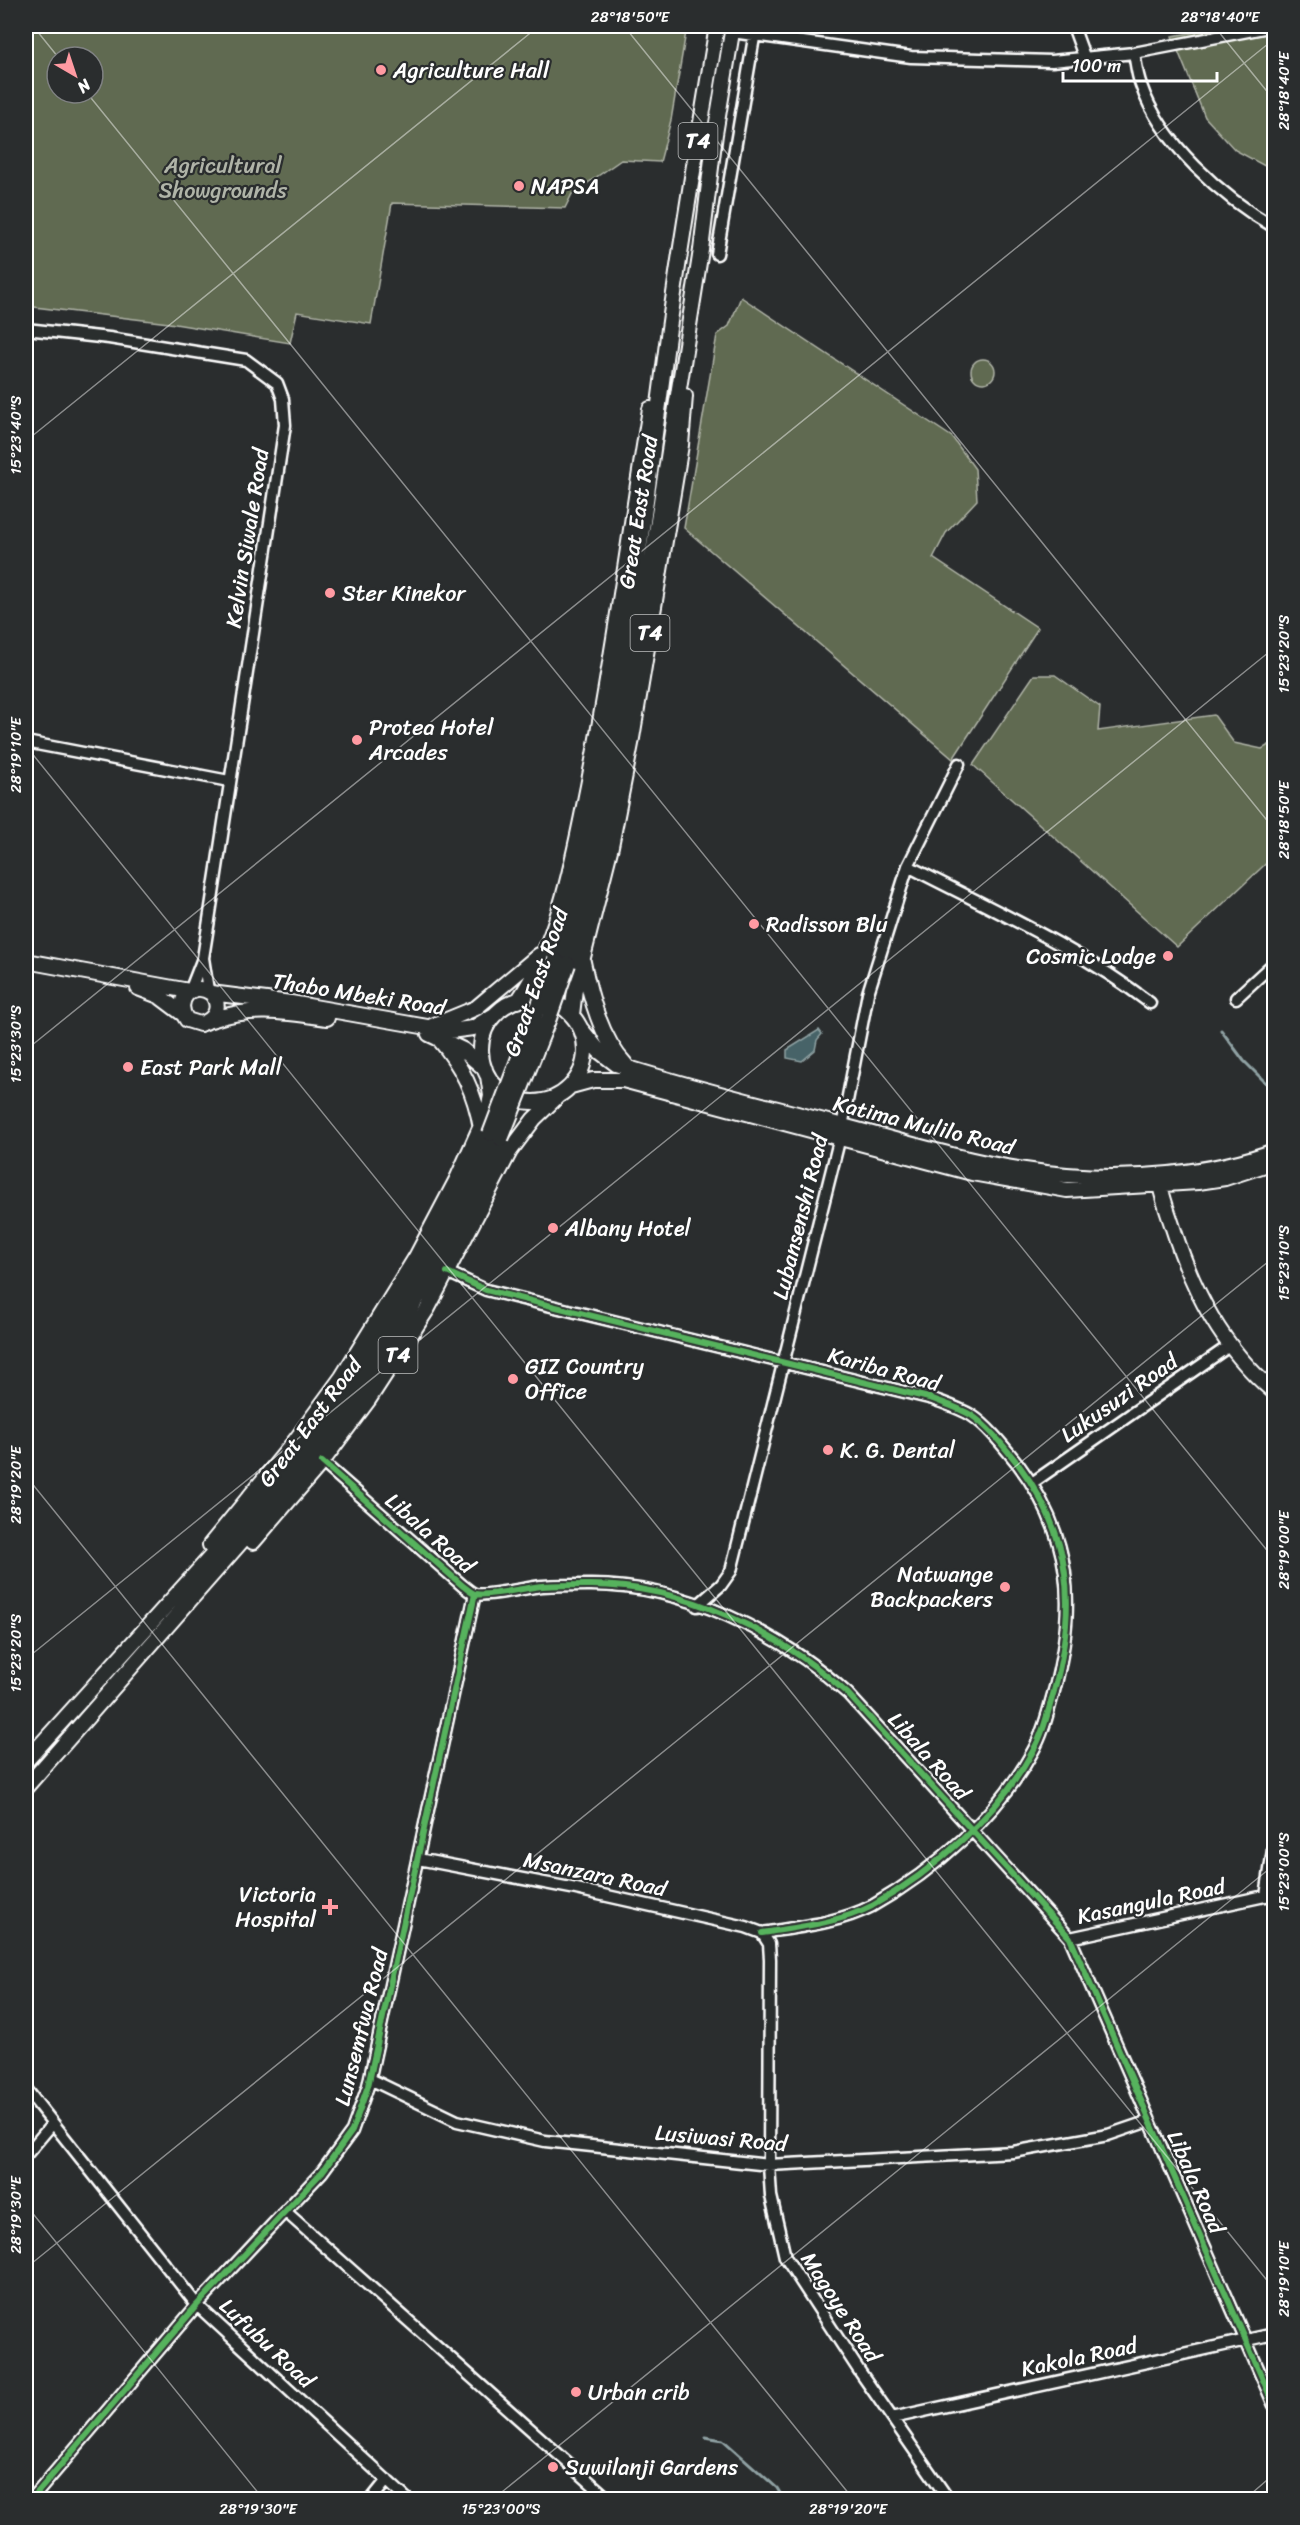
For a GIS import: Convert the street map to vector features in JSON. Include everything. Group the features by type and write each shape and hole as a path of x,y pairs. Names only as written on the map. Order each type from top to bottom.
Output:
{"main road":[{"name":"Great East Road","path":"562,962 618,697 668,338 717,26"},
{"name":"Great East Road","path":"26,1787 202,1588 315,1455 361,1392 436,1267 562,962 600,842 628,700 692,302 732,29"},
{"name":"Great East Road","path":"572,1015 611,846 641,689 681,445 694,320 692,302"},
{"name":"Great East Road","path":"518,1001 531,980 564,896 574,857 609,685 637,489 660,352 668,338"},
{"path":"491,1134 471,1088 452,1054 433,1031 476,1008 542,952"},
{"name":"Thabo Mbeki Road","path":"26,961 91,971 190,991 202,988 433,1031 464,1050 486,1072"},
{"path":"583,961 601,1022 615,1052 630,1068"},
{"name":"Thabo Mbeki Road","path":"91,971 159,996 193,1023 200,1024 251,1010 272,1010 433,1031 463,1031 473,1028 496,1014"},
{"path":"183,1014 183,999 190,991"},
{"path":"210,991 217,1003 215,1015 211,1020"},
{"path":"547,1000 572,1015 581,1029 585,1055 581,1072 571,1086 558,1096 541,1102 515,1099 499,1090 486,1072 483,1040 496,1014 518,1001 547,1000"},
{"name":"Katima Mulilo Road","path":"581,1029 608,1058 630,1068 972,1173 1028,1185 1090,1191 1159,1181 1222,1168 1275,1150"},
{"name":"Great East Road","path":"26,1761 261,1501 351,1384 426,1262 491,1134 491,1096 486,1072"},
{"name":"Katima Mulilo Road","path":"571,1086 593,1080 623,1080 841,1132"},
{"name":"Great East Road","path":"202,1588 235,1562 322,1462 403,1348 447,1272 510,1151 534,1119 558,1096"},
{"name":"Katima Mulilo Road","path":"1159,1181 1225,1178 1275,1162"},
{"path":"1159,1181 1184,1261 1196,1289 1229,1346 1275,1392"}],"street":[{"path":"1073,26 1085,59"},
{"path":"732,29 911,57 1004,61 1085,59 1134,53 1275,26"},
{"path":"717,254 755,31"},
{"path":"1134,53 1141,86 1162,124 1190,160 1219,190 1275,227"},
{"name":"Kelvin Siwale Road","path":"26,329 118,340 246,360 263,370 277,383 283,399 285,425 203,958 190,991"},
{"path":"26,742 229,781"},
{"name":"Lubansenshi Road","path":"697,1605 721,1585 731,1571 841,1132 868,993 908,866 959,764"},
{"path":"908,866 1037,933 1126,984 1150,1003"},
{"name":"Kelvin Siwale Road","path":"203,958 210,991"},
{"path":"1236,998 1275,963"},
{"name":"Kariba Road","path":"447,1272 486,1290 933,1399 972,1416 1008,1452 1032,1483 1056,1530 1066,1567 1069,1604 1064,1651 1043,1731 1034,1750 1001,1797 970,1830 925,1870 870,1907 823,1922 762,1933"},
{"name":"Lukusuzi Road","path":"1032,1483 1229,1346"},
{"name":"Libala Road","path":"322,1462 475,1594 543,1586 592,1585 630,1588 675,1597 782,1643 820,1668 848,1694 1070,1938 1275,2405"},
{"name":"Lunsemfwa Road","path":"30,2499 197,2306 322,2172 352,2131 370,2079 475,1594"},
{"path":"1270,1895 1275,1843"},
{"name":"Msanzara Road","path":"418,1859 576,1889 746,1927 762,1933"},
{"name":"Kasangula Road","path":"1070,1938 1270,1895"},
{"name":"Magoye Road","path":"762,1933 769,1944 770,1959 769,2165 771,2196 785,2258 949,2499"},
{"name":"Lusiwasi Road","path":"370,2079 457,2121 545,2141 769,2165 1014,2152 1108,2135 1149,2121"},
{"name":"Lufubu Road","path":"26,2088 197,2306 408,2499"},
{"path":"26,2155 53,2123"},
{"path":"286,2212 610,2499"},
{"name":"Kakola Road","path":"892,2418 1275,2334"},
{"path":"371,2499 387,2480"}],"green space":[{"name":"Agricultural Showgrounds","path":"26,26 687,26 671,120 660,162 621,160 572,194 565,208 392,203 371,324 297,312 290,343 169,323 26,306"},
{"path":"1207,26 1274,26 1274,171 1235,150 1205,117 1172,36 1207,30"},
{"path":"741,297 952,437 975,469 977,500 946,533 933,558 1038,628 953,759 684,528 717,335 729,326"},
{"path":"983,359 991,363 995,371 991,379 983,383 975,379 971,371 975,363"},
{"path":"1034,675 1055,675 1100,707 1098,731 1214,715 1234,743 1262,749 1274,742 1274,856 1177,947 973,765"}],"water":[{"path":"819,1030 822,1034 817,1040 815,1050 802,1061 787,1058 787,1050"}],"waterway":[{"path":"1221,1030 1244,1061 1274,1091"},
{"path":"705,2437 723,2440 777,2488 784,2500"}],"cycle path":[{"path":"447,1272 486,1290 933,1399 957,1408 971,1415 1002,1444 1036,1491 1050,1518 1065,1572 1066,1629 1054,1691 1045,1721 1037,1744 1019,1774 1002,1797 963,1839 919,1876 895,1892 872,1906 846,1917 762,1933"},
{"path":"322,1462 473,1593 481,1595 543,1586 577,1585 624,1587 659,1593 694,1603 761,1632 821,1671 848,1694 1070,1938 1274,2405"},
{"path":"31,2500 197,2305 322,2172 352,2131 368,2086 475,1594"}],"place":[{"name":"Agriculture Hall","path":"381,70"},
{"name":"NAPSA","path":"519,186"},
{"name":"Ster Kinekor","path":"330,593"},
{"name":"Protea Hotel Arcades","path":"357,740"},
{"name":"Radisson Blu","path":"754,924"},
{"name":"Cosmic Lodge","path":"1168,956"},
{"name":"East Park Mall","path":"128,1067"},
{"name":"Albany Hotel","path":"553,1228"},
{"name":"GIZ Country Office","path":"513,1379"},
{"name":"K. G. Dental","path":"828,1450"},
{"name":"Natwange Backpackers","path":"1005,1587"},
{"name":"Victoria Hospital","path":"330,1907"},
{"name":"Urban crib","path":"576,2392"},
{"name":"Suwilanji Gardens","path":"553,2467"}]}
